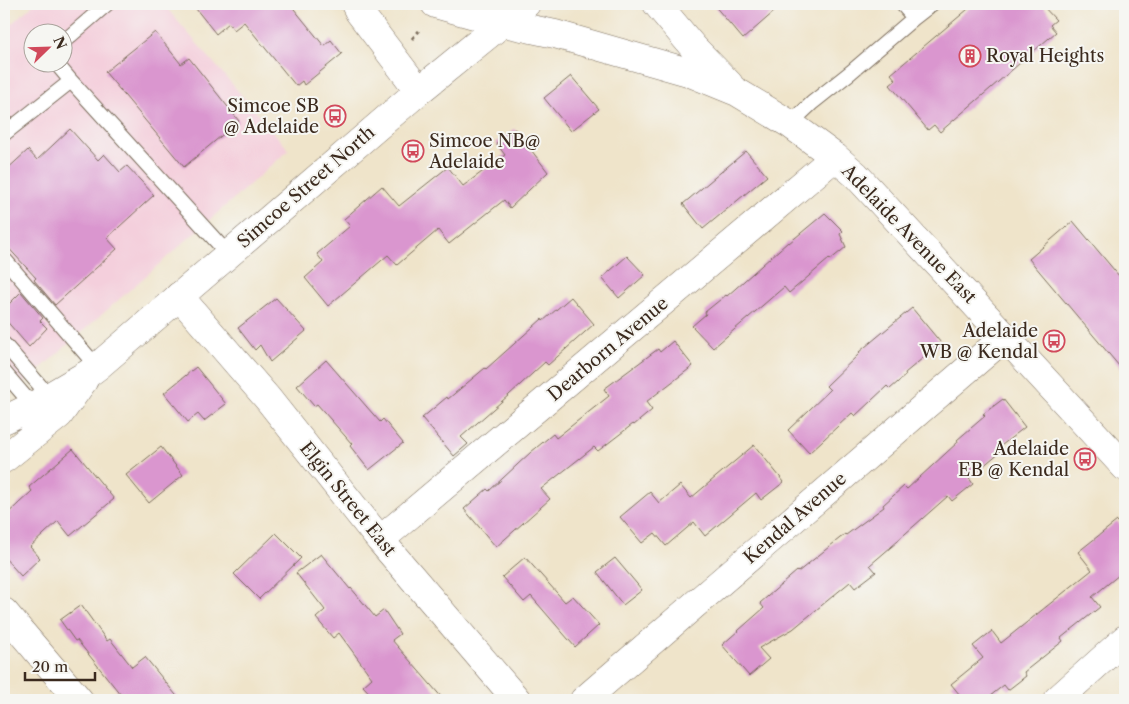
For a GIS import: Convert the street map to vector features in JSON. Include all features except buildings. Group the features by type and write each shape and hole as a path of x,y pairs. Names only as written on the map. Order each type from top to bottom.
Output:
{"street":[{"path":"355,4 359,12 419,91"},
{"name":"Adelaide Avenue East","path":"435,4 504,23 555,34 688,72 737,92 790,124 856,175 1125,467"},
{"name":"Simcoe Street North","path":"4,420 41,401 93,370 419,91 526,4"},
{"path":"657,4 693,47 737,92"},
{"name":"Dearborn Avenue","path":"380,540 835,157"},
{"name":"Elgin Street East","path":"179,296 268,399 380,540 517,700"},
{"name":"Kendal Avenue","path":"584,700 1006,336"},
{"name":"Simcoe Street North","path":"4,459 59,415 93,370"},
{"path":"4,612 79,700"},
{"path":"1057,700 1125,639"}],"lane":[{"path":"72,34 107,4"},
{"path":"902,4 914,18"},
{"path":"790,124 812,103 932,4"},
{"path":"64,72 228,254"},
{"path":"4,134 72,81"},
{"path":"4,263 6,261 93,370"},
{"path":"4,344 41,401"},
{"path":"4,372 41,401"}],"shaded area":[{"path":"34,4 163,4 289,150 16,390 4,394 4,30"}],"place":[{"name":"Royal Heights","path":"970,56"},
{"name":"Simcoe SB @ Adelaide","path":"335,116"},
{"name":"Simcoe NB@ Adelaide","path":"413,151"},
{"name":"Adelaide WB @ Kendal","path":"1054,341"},
{"name":"Adelaide EB @ Kendal","path":"1085,459"}]}
